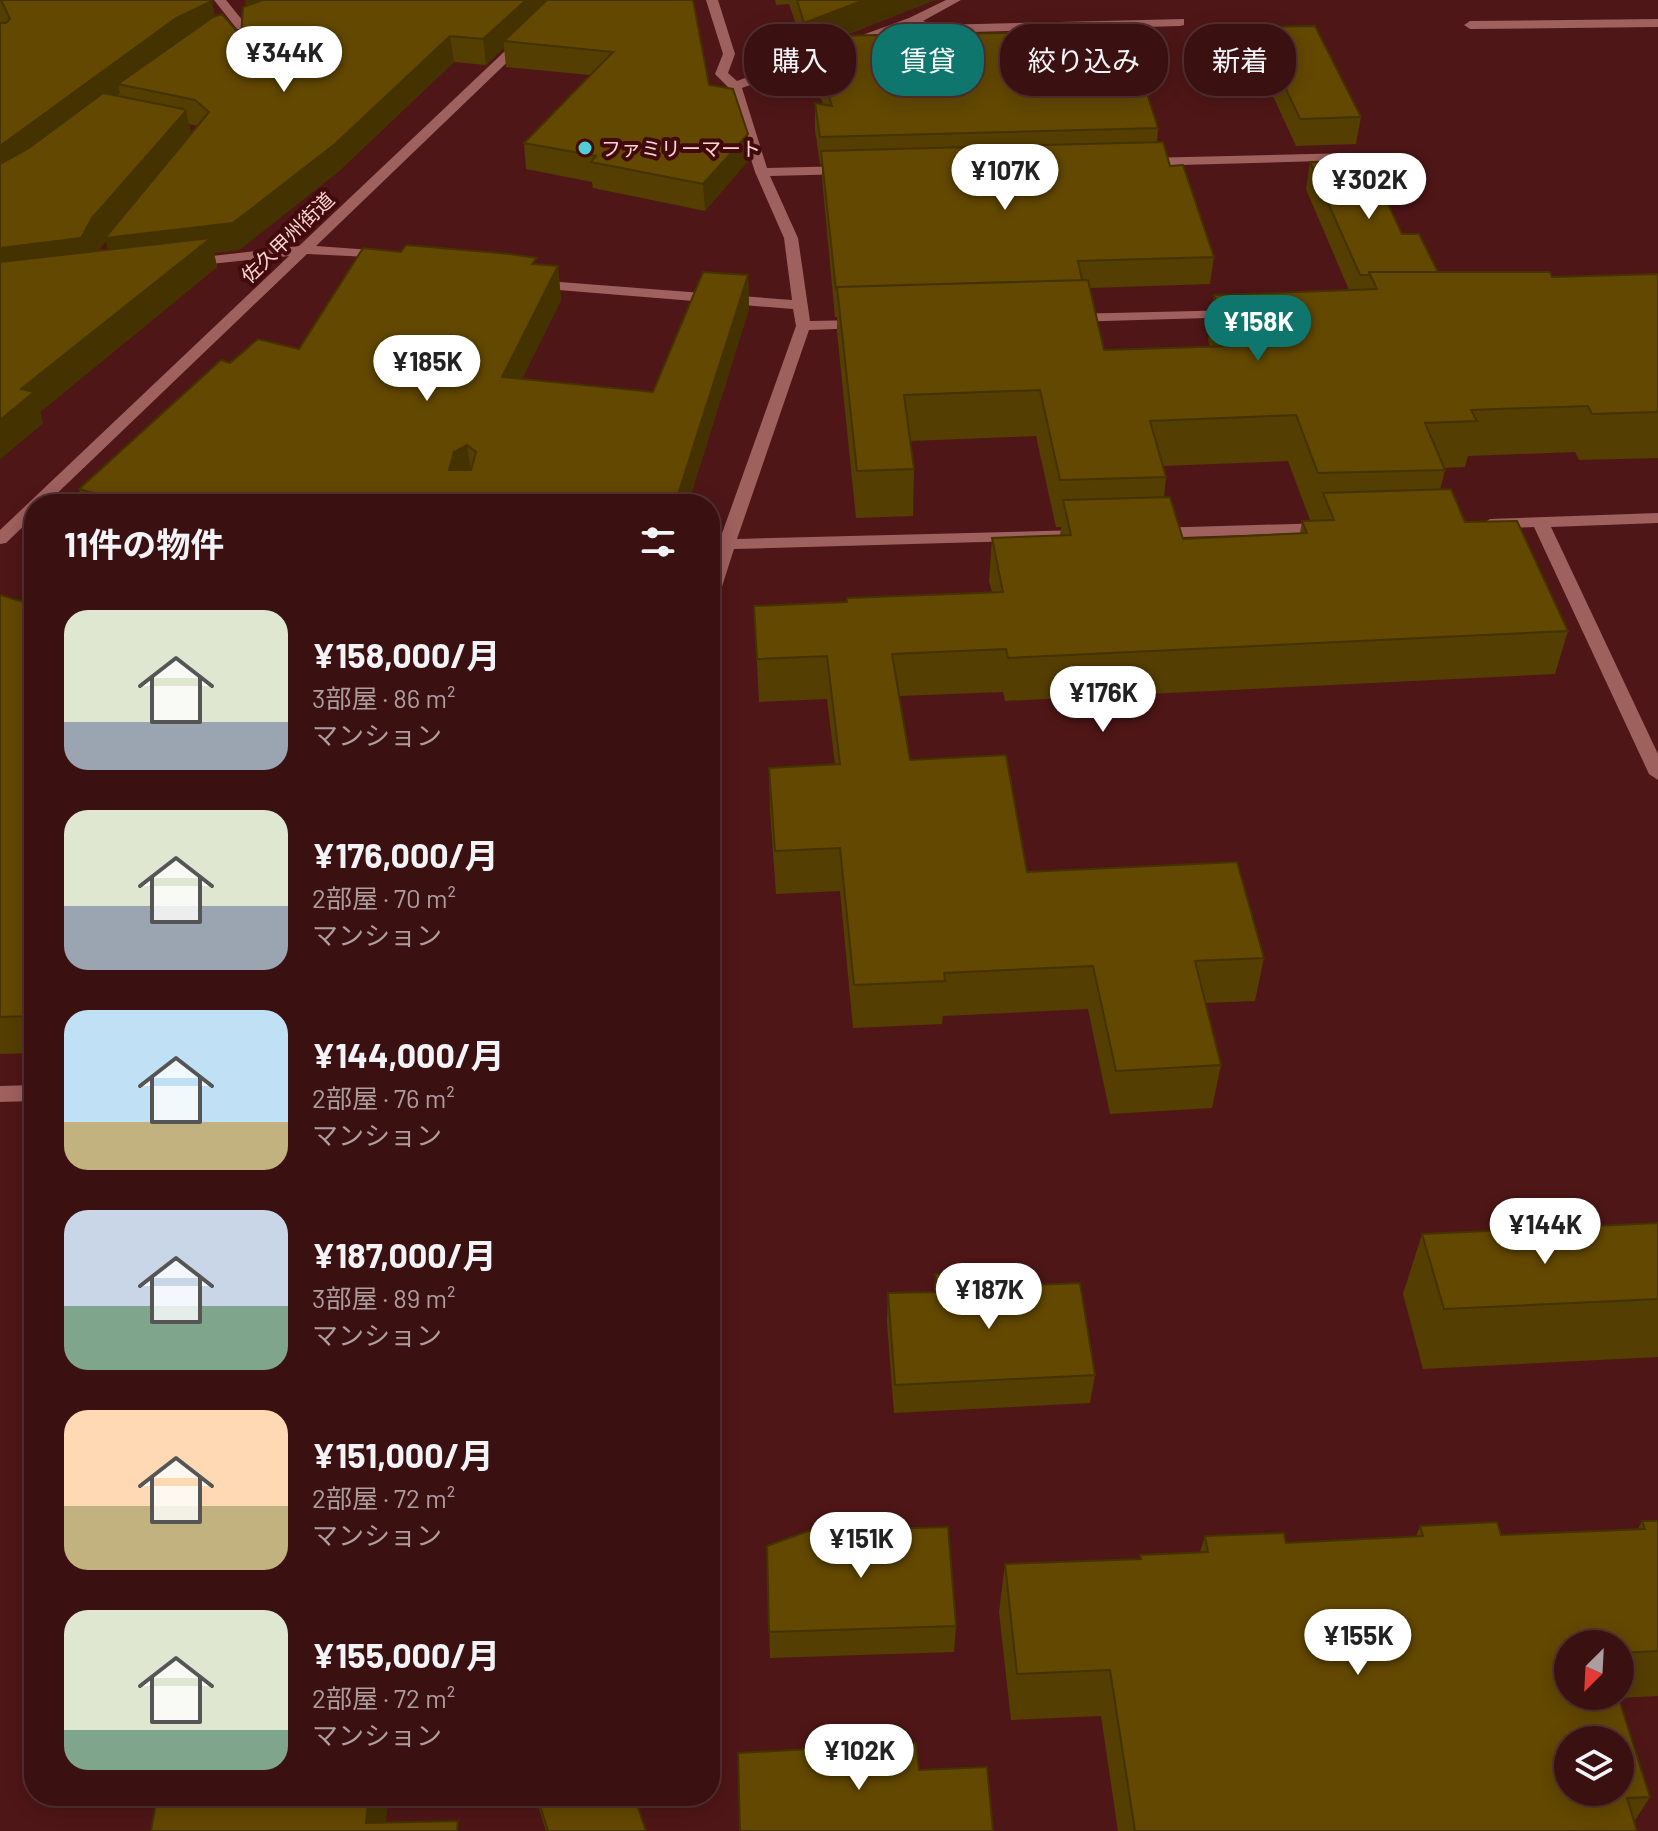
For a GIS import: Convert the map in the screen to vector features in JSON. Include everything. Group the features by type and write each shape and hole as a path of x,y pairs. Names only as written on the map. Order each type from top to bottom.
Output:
{"street":[{"path":"220,0 247,24 227,32"},
{"name":"佐久甲州街道","path":"48,494 566,0"},
{"path":"712,0 729,54 721,74 735,86 762,172 791,238 803,326 720,541"},
{"path":"735,86 913,21 955,0"},
{"path":"913,21 936,29 1180,22"},
{"path":"1470,25 1658,23"},
{"path":"1128,163 1352,157"},
{"path":"762,172 857,169"},
{"path":"175,264 305,250 406,257"},
{"path":"514,281 561,288 802,305"},
{"path":"1053,319 1256,313"},
{"path":"803,326 881,323"},
{"name":"佐久甲州街道","path":"0,539 24,516"},
{"path":"1477,524 1658,518"},
{"path":"1540,522 1658,774"},
{"path":"1142,533 1349,527"},
{"path":"720,544 1094,534"},
{"path":"0,1094 24,1093"}],"building":[{"path":"1,0 212,1 176,18 0,146 0,23 10,19"},
{"path":"263,0 526,0 483,39 450,36 335,144 233,223 105,238 209,112 195,100 118,84 213,17 222,14 241,36 243,7"},
{"path":"547,0 693,0 709,85 733,89 748,134 703,184 591,162 596,156 524,143 613,52 504,41"},
{"path":"797,0 864,0 804,23"},
{"path":"1296,26 1315,26 1361,117 1300,119 1289,96 1296,96"},
{"path":"984,33 1000,33 1000,96 1148,96 1158,128 820,137 815,103 832,106 829,96 856,96 856,35 872,35 872,96 984,96"},
{"path":"103,93 186,111 92,218 81,238 0,248 0,164 29,148"},
{"path":"1163,142 1170,166 1183,165 1214,257 1078,261 1082,280 837,287 836,290 821,151"},
{"path":"1368,161 1402,234 1419,234 1438,272 1369,272 1369,275 1360,275 1310,162"},
{"path":"211,238 21,389 34,392 0,420 0,262"},
{"path":"406,245 510,254 537,258 532,264 558,266 502,377 653,392 703,272 748,275 678,494 98,494 79,489 221,360 230,363 258,339 299,349 363,248 401,252","holes":["467,445 476,452 471,470 449,470 454,452"]},
{"path":"1369,272 1550,272 1552,277 1658,274 1658,412 1592,414 1588,406 1471,410 1477,421 1425,423 1445,470 1318,473 1296,415 1150,421 1166,477 1060,480 1040,390 904,395 914,469 857,471 837,287 1088,280 1104,350 1232,346 1214,295 1377,289"},
{"path":"1451,489 1465,522 1517,521 1568,631 1008,658 1006,649 892,654 910,760 1006,755 1027,872 1237,862 1264,958 1195,961 1221,1065 1116,1071 1093,966 944,973 945,981 854,985 840,848 775,851 769,768 840,764 827,656 757,659 754,606 847,602 847,598 1003,592 992,538 1071,535 1063,500 1170,497 1183,539 1307,533 1302,521 1334,520 1323,493"},
{"path":"0,595 24,602 24,1016 0,1017"},
{"path":"1658,1223 1658,1299 1444,1309 1422,1234"},
{"path":"1007,1271 1008,1286 1080,1283 1095,1375 895,1385 888,1293 938,1292 935,1274"},
{"path":"842,1519 843,1530 948,1527 956,1626 769,1632 767,1546"},
{"path":"1642,1521 1658,1521 1658,1651 1634,1652 1634,1630 1554,1630 1554,1710 1622,1710 1628,1726 1554,1726 1554,1806 1629,1806 1637,1831 1135,1831 1110,1670 1017,1674 1005,1564 1141,1559 1140,1555 1208,1552 1205,1536 1284,1533 1286,1543 1423,1536 1420,1526 1497,1522 1501,1535 1645,1529"},
{"path":"916,1743 919,1770 987,1767 993,1831 740,1831 738,1753"},
{"path":"1634,1746 1650,1797 1634,1798"},
{"path":"155,1806 368,1806 366,1823 458,1821 457,1831 151,1831"},
{"path":"540,1806 637,1806 646,1831 548,1831"}],"place":[{"name":"ファミリーマート","path":"585,148"}]}
